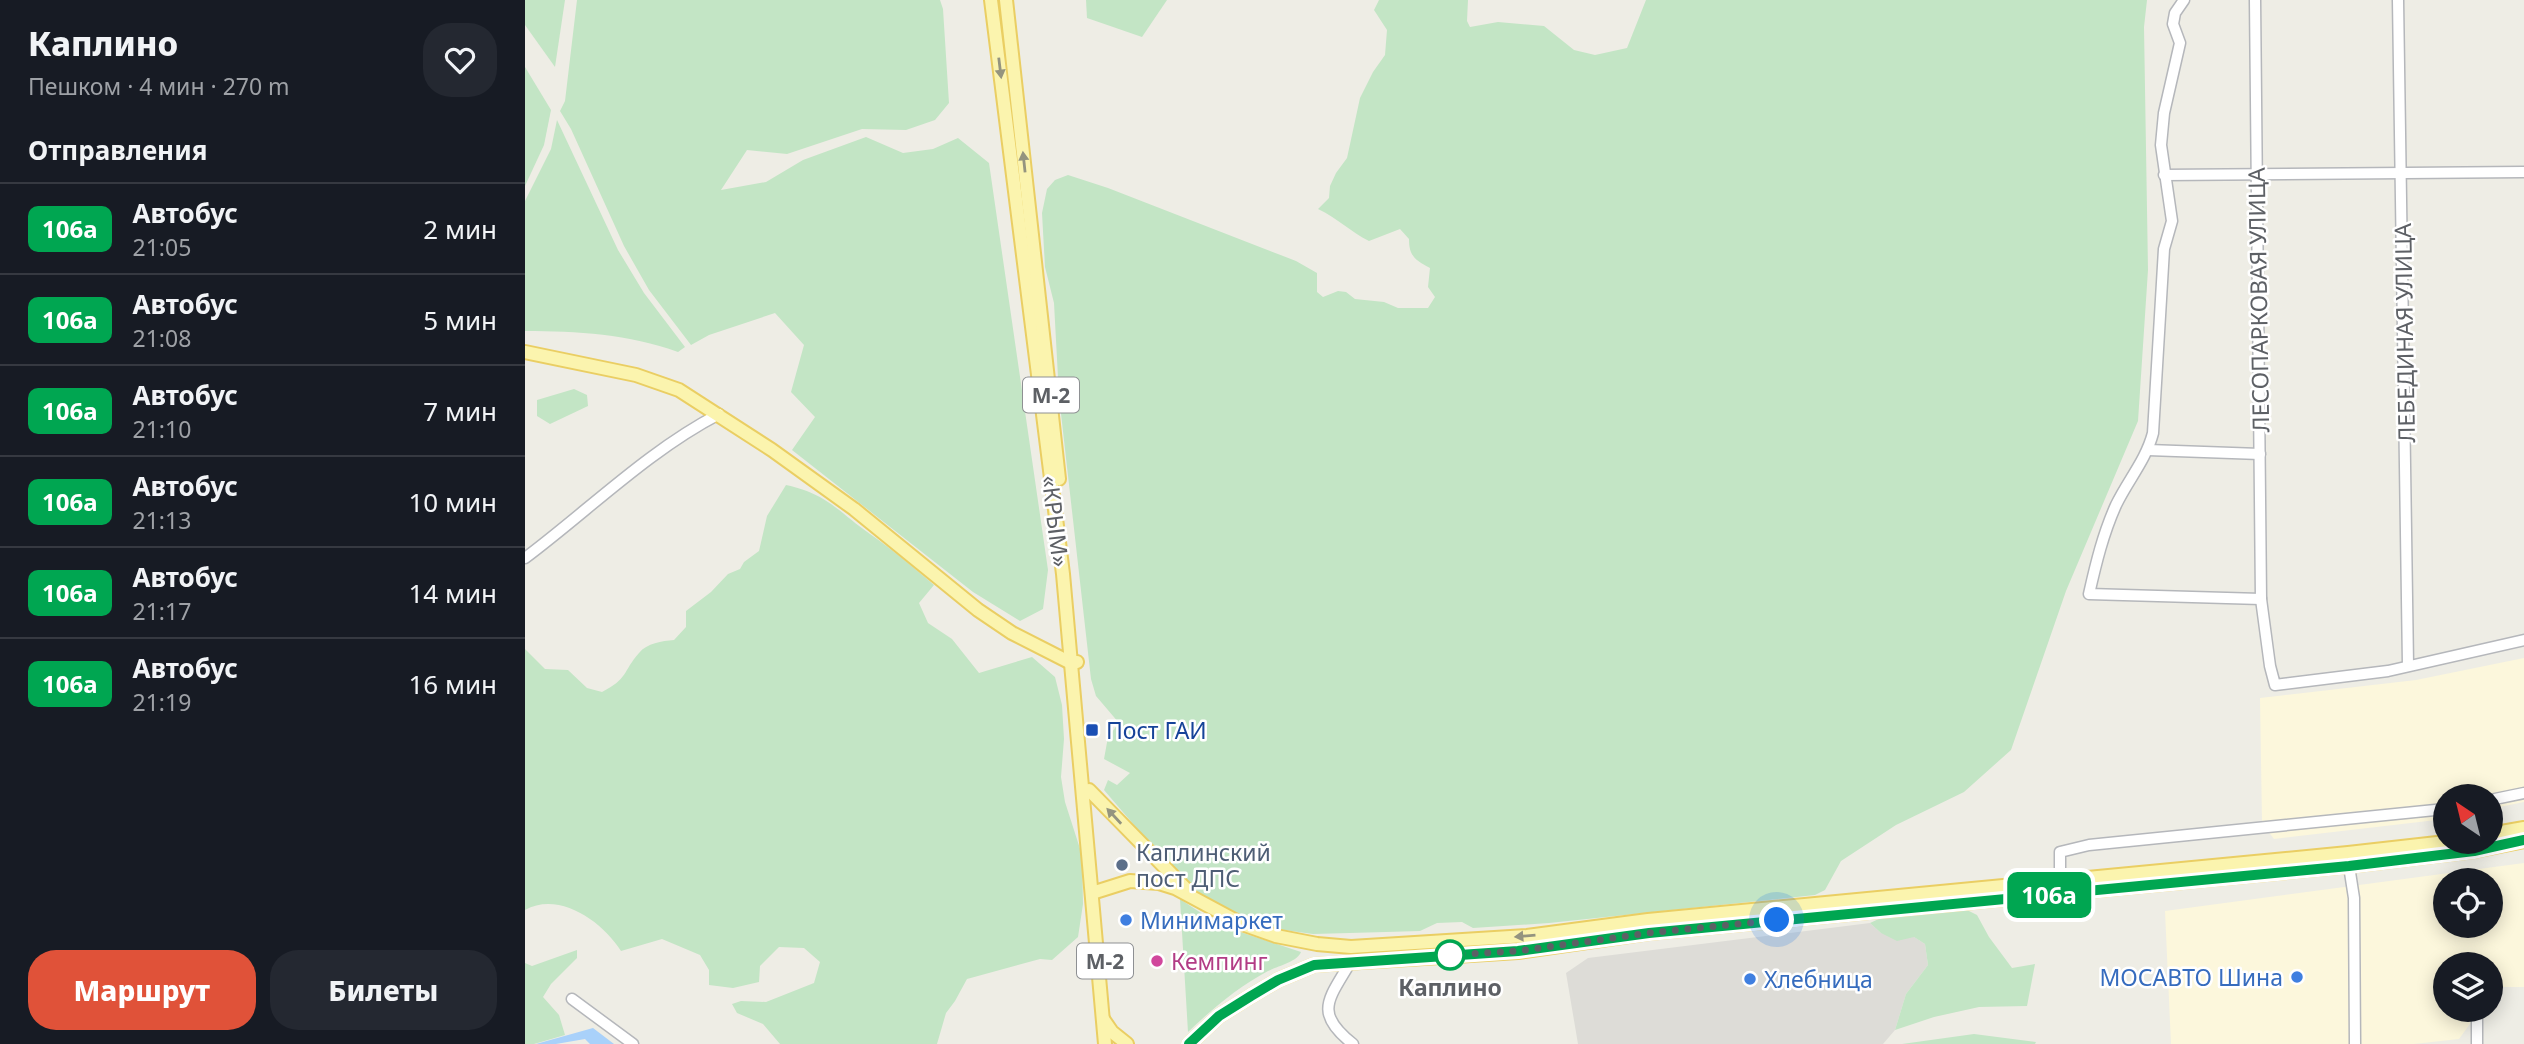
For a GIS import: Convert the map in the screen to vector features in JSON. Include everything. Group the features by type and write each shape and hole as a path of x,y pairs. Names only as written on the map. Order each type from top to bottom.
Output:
{"main road":[{"name":"«КРЫМ»","path":"991,0 1075,662 1095,892 1112,1038"},
{"name":"«КРЫМ»","path":"1006,0 1089,790 1105,1044"},
{"path":"525,352 636,375 679,390 719,414 854,509 978,610 1012,633 1075,662"},
{"path":"1089,790 1197,900"},
{"path":"2503,832 2524,828"},
{"path":"1189,1044 1219,1016 1278,980 1314,965 1518,951 1649,926 2060,881 2474,851 2524,841"},
{"path":"1095,892 1130,881 1159,883 1175,888 1243,924 1276,936 1351,947 1649,926 2349,859 2433,844"},
{"path":"1351,947 1351,961"},
{"path":"1102,1018 1112,1038 1127,1044"}],"street":[{"path":"2184,0 2175,13 2173,24 2180,43 2164,113 2161,145 2172,221 2164,249 2153,433 2148,450 2113,513 2100,545 2089,594 2261,599"},
{"name":"ЛЕСОПАРКОВАЯ УЛИЦА","path":"2255,0 2261,599 2270,666 2275,685 2388,671 2408,665"},
{"name":"ЛЕБЕДИНАЯ УЛИЦА","path":"2398,0 2408,665"},
{"path":"2164,175 2524,172"},
{"path":"525,558 654,457 719,414"},
{"path":"2148,450 2260,454"},
{"path":"2408,665 2524,640"},
{"path":"2503,797 2524,793"},
{"path":"2060,881 2060,852 2089,845 2433,810"},
{"path":"2349,859 2354,898 2355,1044"},
{"path":"1351,961 1327,1005 1328,1016 1338,1033 1353,1044"},
{"path":"572,999 633,1044"},
{"path":"2477,1022 2477,1044"}],"shaded area":[{"path":"2524,658 2524,802 2503,806 2503,784 2433,784 2433,820 2274,839 2262,823 2260,698 2416,680"},
{"path":"2524,863 2524,987 2503,987 2503,952 2433,952 2433,1022 2471,1022 2459,1039 2414,1044 2171,1044 2165,911 2433,875 2433,938 2503,938 2503,868 2487,868"},
{"path":"1870,923 1881,933 1914,937 1925,944 1928,965 1906,994 1895,1030 1883,1044 1578,1044 1566,973 1588,958"}],"green space":[{"path":"525,0 565,0 555,67 525,25"},
{"path":"577,0 940,0 943,9 949,103 935,120 906,130 862,129 787,154 747,150 721,190 766,182 803,160 866,137 903,153 933,149 958,138 989,163 1048,570 1043,609 1020,621 973,592 792,450 815,417 791,392 804,345 775,313 709,335 691,345 649,290 624,246 571,129 560,111 565,101"},
{"path":"1086,0 1167,0 1142,37 1087,18"},
{"path":"1379,0 1468,0 1467,21 1470,27 1498,22 1544,26 1574,50 1595,55 1627,48 1646,0 2147,0 2144,27 2148,270 2138,421 2066,591 2011,750 1964,792 1896,825 1841,861 1825,890 1815,895 1549,923 1473,928 1462,922 1437,923 1420,931 1313,934 1277,929 1233,916 1189,889 1104,790 1108,780 1117,785 1130,773 1104,759 1108,737 1119,723 1096,696 1091,679 1059,396 1054,303 1045,267 1042,213 1047,189 1055,180 1068,175 1296,261 1317,273 1317,292 1323,297 1338,291 1346,292 1355,299 1384,302 1398,308 1428,308 1435,297 1428,287 1430,268 1414,257 1409,239 1400,229 1369,241 1318,209 1329,198 1330,186 1347,158 1360,98 1385,55 1387,30 1374,10"},
{"path":"525,67 551,110 544,145 525,186"},
{"path":"557,120 618,250 644,293 685,347 678,352 641,341 603,335 525,331 525,201 551,149"},
{"path":"574,389 587,395 588,406 550,424 537,416 537,400"},
{"path":"786,485 812,493 831,504 934,585 919,603 928,623 952,639 979,673 1032,657 1055,677 1062,705 1064,739 1061,777 1065,802 1082,855 1083,904 1078,937 1052,960 1040,959 967,979 946,1013 937,1044 780,1044 763,1024 737,1013 732,1004 741,1001 766,1002 814,983 820,962 804,948 779,947 760,966 759,982 733,988 709,985 709,970 700,955 662,939 621,951 603,929 579,912 552,904 525,910 525,649 545,669 568,670 587,688 602,692 610,687 621,679 646,647 674,640 686,627 686,611 759,551 767,516"},
{"path":"2332,860 1668,926 1664,923"},
{"path":"1180,899 1228,928 1301,952 1291,961 1257,977 1236,991 1188,1032"},
{"path":"1967,910 1977,915 1989,937 2012,968 2035,964 2027,1006 1979,1007 1934,1017 1895,1030 1906,994 1928,965 1925,944 1914,937 1897,941 1881,933 1870,923 1883,917"},
{"path":"577,950 577,958 551,984 543,997 559,1015 565,1035 525,1044 525,963 532,966"},
{"path":"1974,1034 2036,1042 1902,1044"}],"water":[{"path":"593,1028 614,1044 590,1044 585,1039 536,1044"}],"bus line":[{"name":"106а","path":"1189,1044 1219,1016 1278,980 1314,965 1518,951 1649,933 2349,866 2474,851 2524,840"}],"place":[{"name":"Пост ГАИ","path":"1092,730"},
{"name":"Каплинский пост ДПС","path":"1122,865"},
{"name":"Минимаркет","path":"1126,920"},
{"name":"Каплино","path":"1450,955"},
{"name":"Кемпинг","path":"1157,961"},
{"name":"МОСАВТО Шина","path":"2297,977"},
{"name":"Хлебница","path":"1750,979"}],"route":[{"path":"1450,955 1518,951 1649,933 1777,920"}]}
